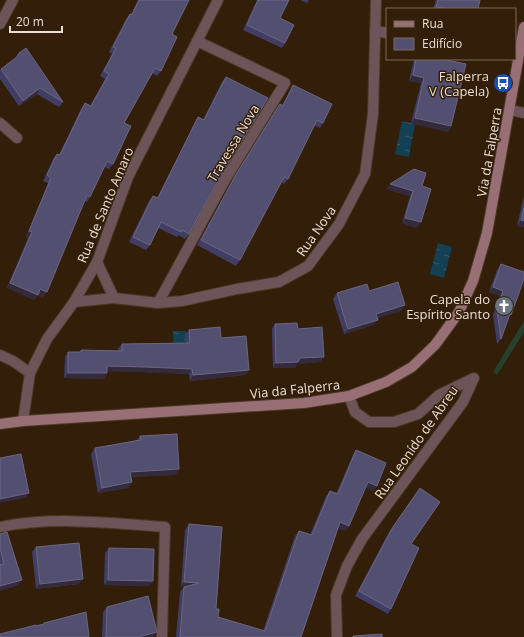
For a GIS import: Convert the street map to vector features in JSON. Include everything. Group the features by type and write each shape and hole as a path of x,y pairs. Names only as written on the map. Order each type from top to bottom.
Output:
{"main road":[{"name":"Via da Falperra","path":"0,424 23,421 304,403 349,396 386,382 412,367 435,345 459,312 473,281 487,233 510,110 517,56 524,27"}],"street":[{"path":"0,24 13,0"},
{"name":"Rua de Santo Amaro","path":"23,421 30,373 47,339 74,302 97,262 128,177 218,0"},
{"name":"Rua Nova","path":"74,302 114,298 158,303 182,301 237,289 279,282 308,266 339,224 365,174 373,114 376,0"},
{"path":"375,30 386,33"},
{"name":"Travessa Nova","path":"158,303 226,178 285,83 197,41"},
{"path":"510,110 524,113"},
{"path":"0,123 17,138"},
{"path":"97,262 114,298"},
{"path":"0,355 13,361 30,373"},
{"name":"Rua Leonído de Abreu","path":"338,637 336,595 347,566 362,539 463,402 474,378 439,395 418,414 394,422 369,422 354,412 349,396"},
{"path":"0,527 17,524 91,521 166,527 162,637"}],"green space":[{"path":"524,321 524,332 497,375 493,372"}],"water":[{"path":"402,121 415,124 409,157 395,154"},
{"path":"438,243 452,247 444,278 430,274"},
{"path":"173,331 186,331 187,359 174,360"}],"building":[{"path":"139,0 189,0 172,34 177,37 161,71 155,68 124,123 131,126 113,164 107,161 90,197 87,195 47,292 40,289 38,295 10,283 32,232 29,231 51,178 47,175 57,154 60,155 85,103 91,106 109,74 104,71 116,48 113,47"},
{"path":"258,0 289,0 280,18 294,25 285,43 247,25"},
{"path":"438,0 480,0 478,8 436,7"},
{"path":"26,48 63,102 40,88 23,101 1,69"},
{"path":"416,60 447,60 466,64 451,126 415,118 424,78 413,75"},
{"path":"226,77 268,98 224,170 189,234 182,230 181,232 161,222 150,245 133,237 153,196 158,198 198,117 204,120"},
{"path":"293,85 332,104 323,123 317,120 288,179 284,177 240,260 201,240 235,176 280,104 283,106"},
{"path":"414,169 426,173 422,186 431,189 421,222 405,218 413,191 390,184"},
{"path":"524,208 524,221 521,220"},
{"name":"Capela do Espírito Santo","path":"501,264 524,272 524,279 501,339 497,310 503,291 493,287"},
{"path":"398,282 405,305 376,314 378,320 348,329 337,293 367,284 369,291"},
{"path":"297,323 298,329 322,327 324,357 300,358 298,362 276,363 275,324"},
{"path":"220,327 221,338 246,336 249,370 193,375 192,369 107,366 107,373 68,373 68,352 81,352 81,350 122,351 122,344 190,343 189,330"},
{"path":"177,434 179,469 130,472 132,482 102,488 95,448 141,440 140,436"},
{"path":"356,450 386,463 377,486 368,482 349,526 340,522 301,637 180,637 184,587 199,583 184,582 189,524 222,527 216,609 219,609 218,617 265,631 299,531 312,535 330,491 338,494"},
{"path":"21,454 29,493 0,499 0,458"},
{"path":"420,488 440,502 411,544 419,548 391,609 359,591 393,527"},
{"path":"7,532 22,580 0,586 0,565 4,564 0,547 0,534"},
{"path":"79,543 83,579 40,584 36,547"},
{"path":"109,548 154,549 153,581 108,580"},
{"path":"148,596 157,632 138,637 106,637 107,607"},
{"path":"86,612 89,637 0,637 0,634 44,624"},
{"path":"382,634 382,637 353,637 353,636"}],"place":[{"name":"Falperra V (Capela)","path":"503,83"},
{"name":"Capela do Espírito Santo","path":"504,306"}]}
